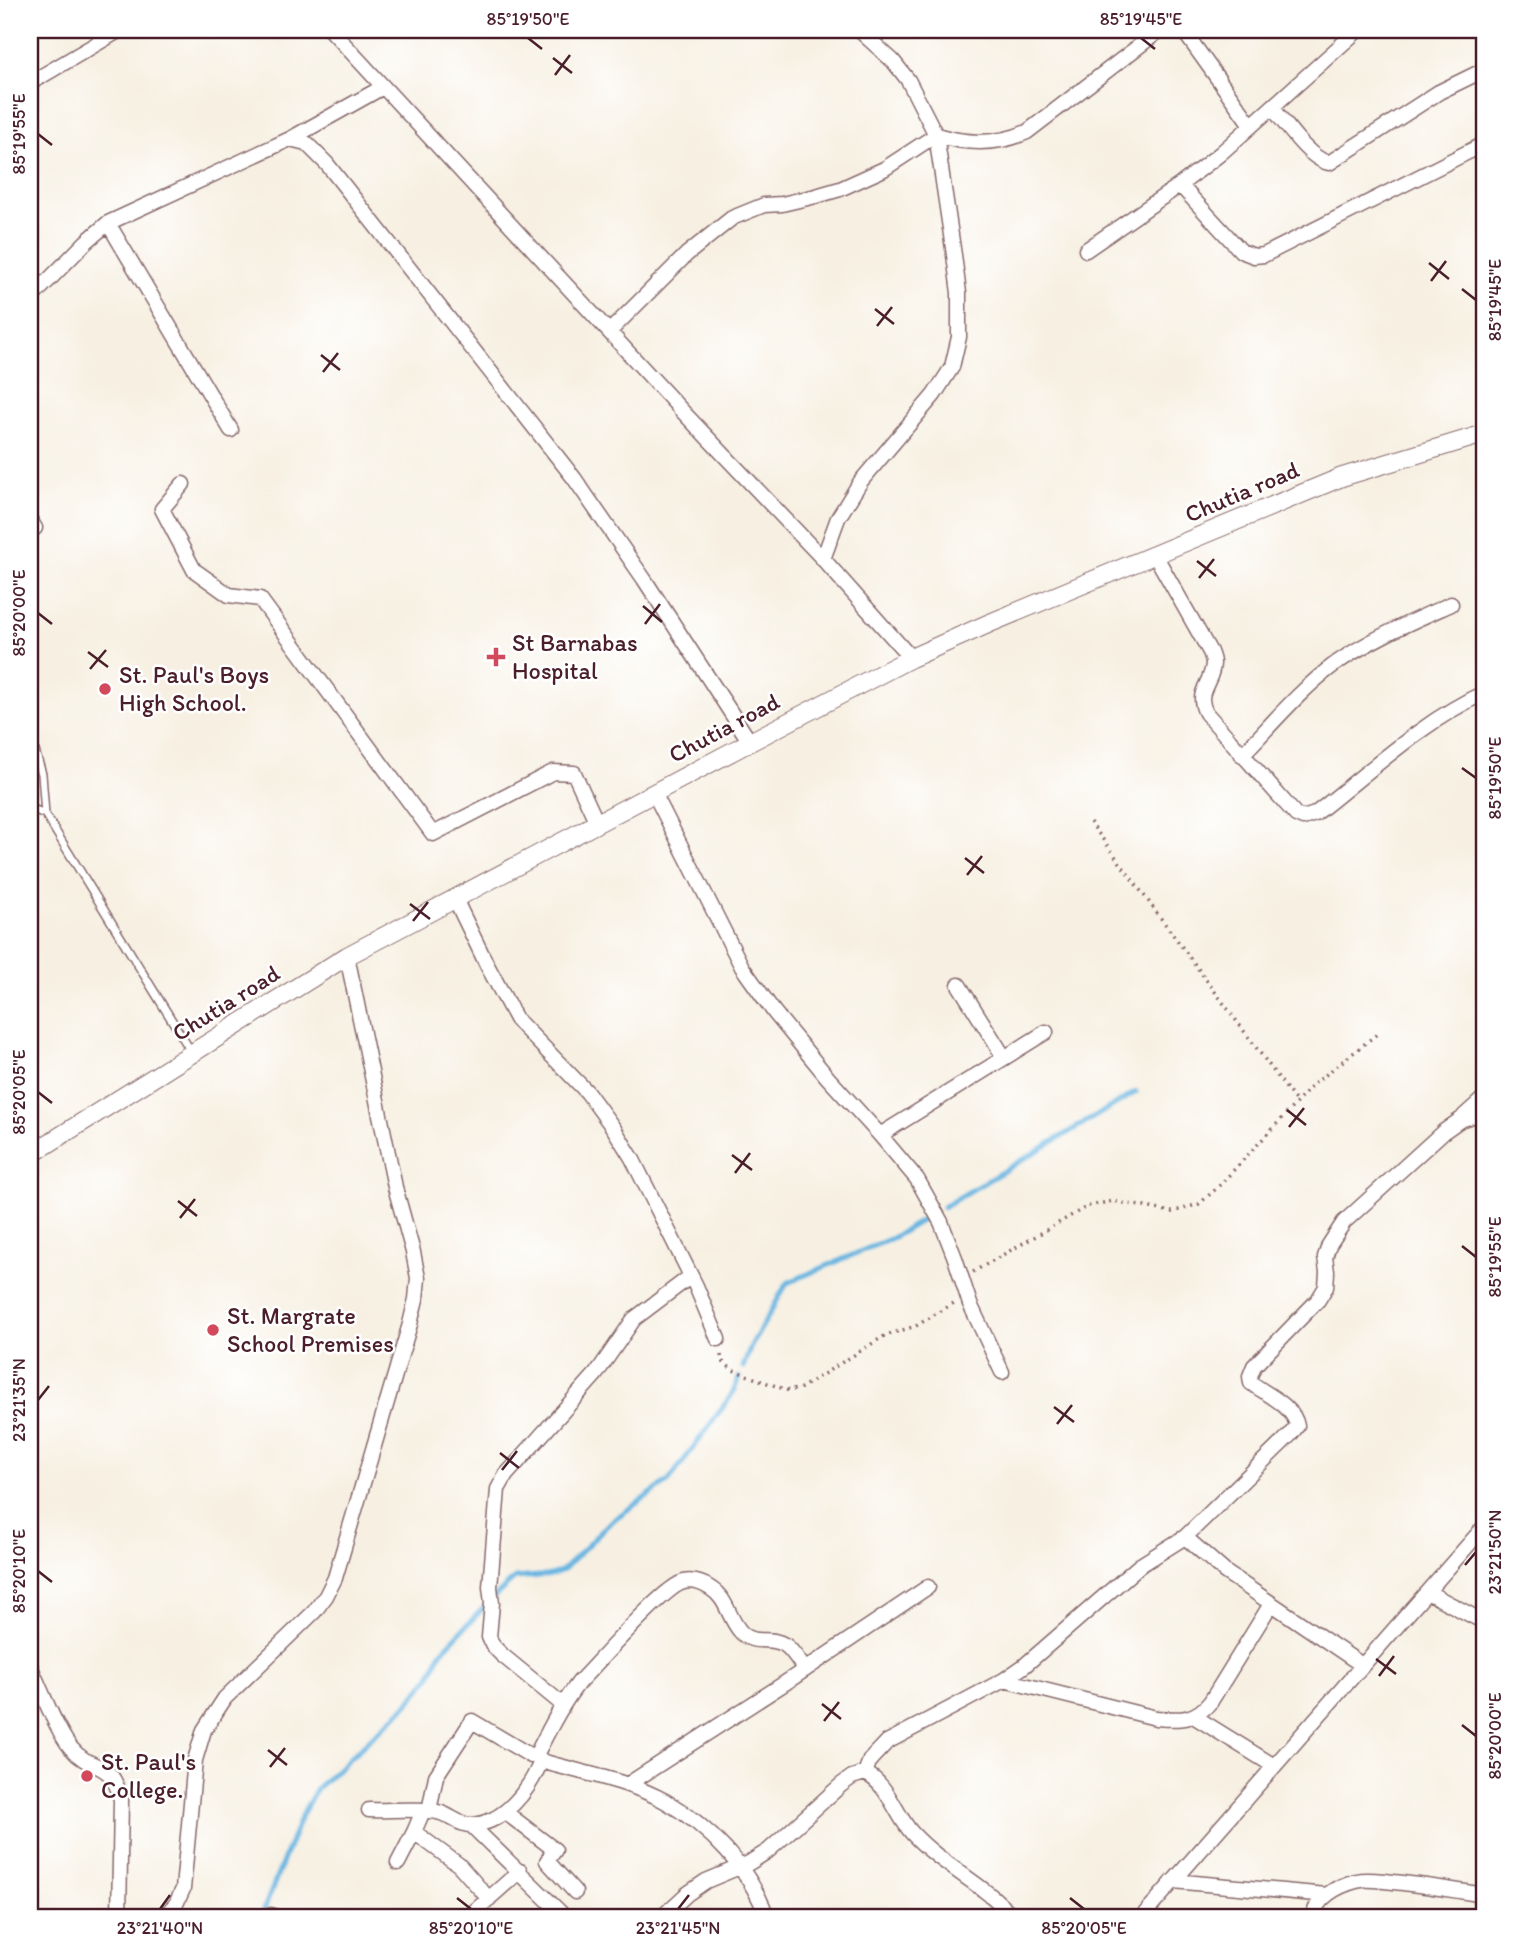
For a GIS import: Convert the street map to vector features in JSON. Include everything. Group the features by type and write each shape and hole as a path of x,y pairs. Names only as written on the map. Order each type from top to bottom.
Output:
{"street":[{"path":"30,83 120,30"},
{"path":"331,30 684,413 823,559 911,658"},
{"path":"823,559 838,518 861,481 934,395 952,367 959,337 959,293 946,189 936,135 927,114 901,71 859,30"},
{"path":"936,135 949,139 996,142 1027,132 1160,30"},
{"path":"1183,30 1251,125"},
{"path":"1086,250 1180,186 1222,153 1358,30"},
{"path":"1272,107 1311,152 1329,163 1439,92 1484,69"},
{"path":"30,299 108,223 290,139 383,87"},
{"path":"610,331 687,254 733,218 764,205 782,204 839,189 884,169 936,135"},
{"path":"290,139 306,143 327,163 574,478 645,579 750,742"},
{"path":"1180,186 1241,251 1254,256 1264,255 1484,144"},
{"path":"108,223 231,430"},
{"name":"Chutia road","path":"30,1155 347,956 911,658 1342,477 1484,434"},
{"path":"183,484 162,509 194,570 229,595 260,599 433,834 553,772 574,773 597,823"},
{"path":"1155,555 1210,652 1213,664 1202,694 1202,705 1206,713 1290,810 1303,818 1315,814 1412,737 1462,703 1484,693"},
{"path":"1242,755 1294,699 1335,664 1376,638 1451,604"},
{"path":"653,793 742,967 774,1012 916,1180 940,1222 970,1304 1002,1372"},
{"path":"455,899 516,1019 587,1092 614,1129 646,1184 718,1339"},
{"path":"163,1917 176,1904 183,1889 195,1760 204,1730 225,1699 326,1597 335,1578 367,1474 416,1299 418,1278 414,1252 395,1187 347,956"},
{"path":"959,985 1004,1057"},
{"path":"880,1135 1046,1032"},
{"path":"865,1773 870,1760 887,1742 1024,1667 1139,1566 1185,1537 1290,1435 1297,1426 1296,1419 1251,1382 1254,1366 1318,1300 1326,1287 1325,1257 1329,1245 1344,1222 1484,1098"},
{"path":"1460,1120 1475,1115 1484,1120"},
{"path":"563,1705 493,1646 489,1637 498,1489 506,1475 596,1374 634,1319 691,1276"},
{"path":"1142,1917 1484,1527"},
{"path":"1185,1537 1225,1572 1362,1665"},
{"path":"369,1810 441,1812 458,1822 471,1825 494,1819 505,1812 537,1773 539,1757 563,1705 579,1682 662,1595 682,1582 696,1582 711,1588 723,1598 740,1632 750,1639 771,1639 786,1645 805,1670"},
{"path":"627,1785 928,1587"},
{"path":"1427,1592 1484,1622"},
{"path":"1004,1680 1156,1718 1195,1717 1211,1701 1271,1604"},
{"path":"30,1666 65,1740 79,1756 109,1771 118,1786 121,1800 118,1917"},
{"path":"1195,1717 1274,1766"},
{"path":"398,1863 426,1811 436,1776 471,1721 531,1756 604,1777 664,1801 714,1838 741,1867 761,1900 767,1917"},
{"path":"662,1917 680,1899 706,1881 741,1867 768,1852 841,1785 852,1777 865,1773 882,1787 911,1832 1014,1917"},
{"path":"505,1812 555,1850 547,1861 575,1892"},
{"path":"471,1825 565,1917"},
{"path":"414,1832 459,1865 489,1899"},
{"path":"468,1917 520,1871"},
{"path":"1313,1917 1318,1903 1327,1895 1348,1884 1370,1880 1484,1895"},
{"path":"1173,1881 1327,1895"}],"lane":[{"path":"30,734 42,774 45,814 192,1053"},
{"path":"30,808 45,814"}],"path":[{"path":"1090,821 1297,1103"},
{"path":"962,1278 1088,1206 1113,1201 1172,1212 1199,1205 1314,1084 1377,1034"},
{"path":"718,1339 722,1361 733,1370 789,1391 802,1388 886,1335 916,1326 968,1294"}],"waterway":[{"path":"943,1207 1136,1092"},
{"path":"743,1367 751,1346 787,1283 892,1238 932,1214"},
{"path":"261,1917 300,1818 317,1788 408,1704 429,1678 441,1652 515,1578 551,1575 563,1570 610,1522 669,1481 733,1393 739,1377"}],"place":[{"name":"St Barnabas Hospital","path":"496,657"},
{"name":"St. Paul's Boys High School.","path":"105,689"},
{"name":"St. Margrate School Premises","path":"213,1330"},
{"name":"St. Paul's College.","path":"87,1776"}]}
